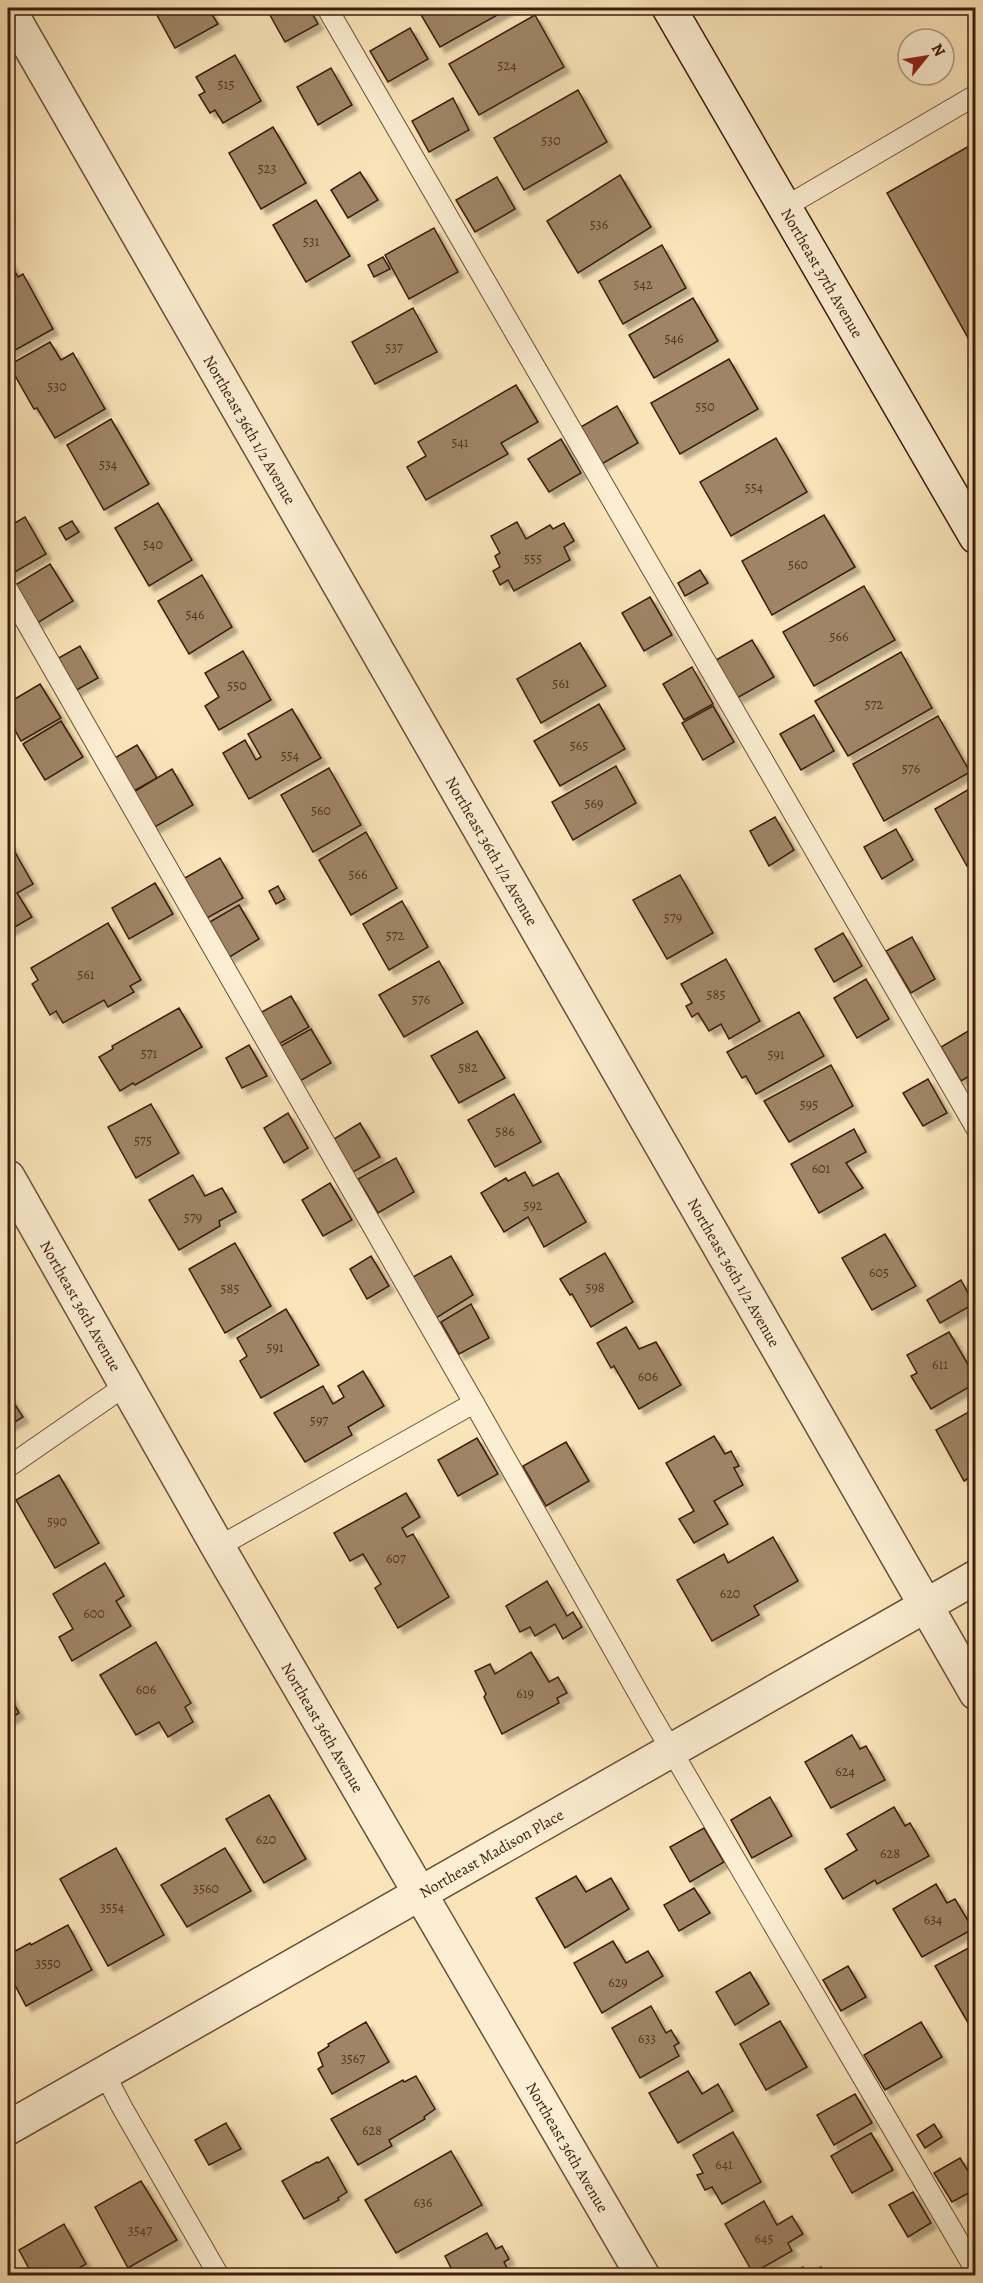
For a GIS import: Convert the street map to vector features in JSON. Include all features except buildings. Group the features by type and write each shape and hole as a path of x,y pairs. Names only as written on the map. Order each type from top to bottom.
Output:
{"street":[{"name":"Northeast 36th 1/2 Avenue","path":"8,8 975,1693"},
{"name":"Northeast 37th Avenue","path":"669,8 975,537"},
{"name":"Northeast 36th Avenue","path":"8,1177 218,1547 644,2276"},
{"name":"Northeast Madison Place","path":"8,2128 975,1576"}],"lane":[{"path":"327,8 975,1128"},
{"path":"785,207 975,95"},
{"path":"8,590 670,1749 975,2271"},
{"path":"8,1467 125,1386"},
{"path":"218,1547 474,1403"},
{"path":"104,2073 219,2276"}]}
